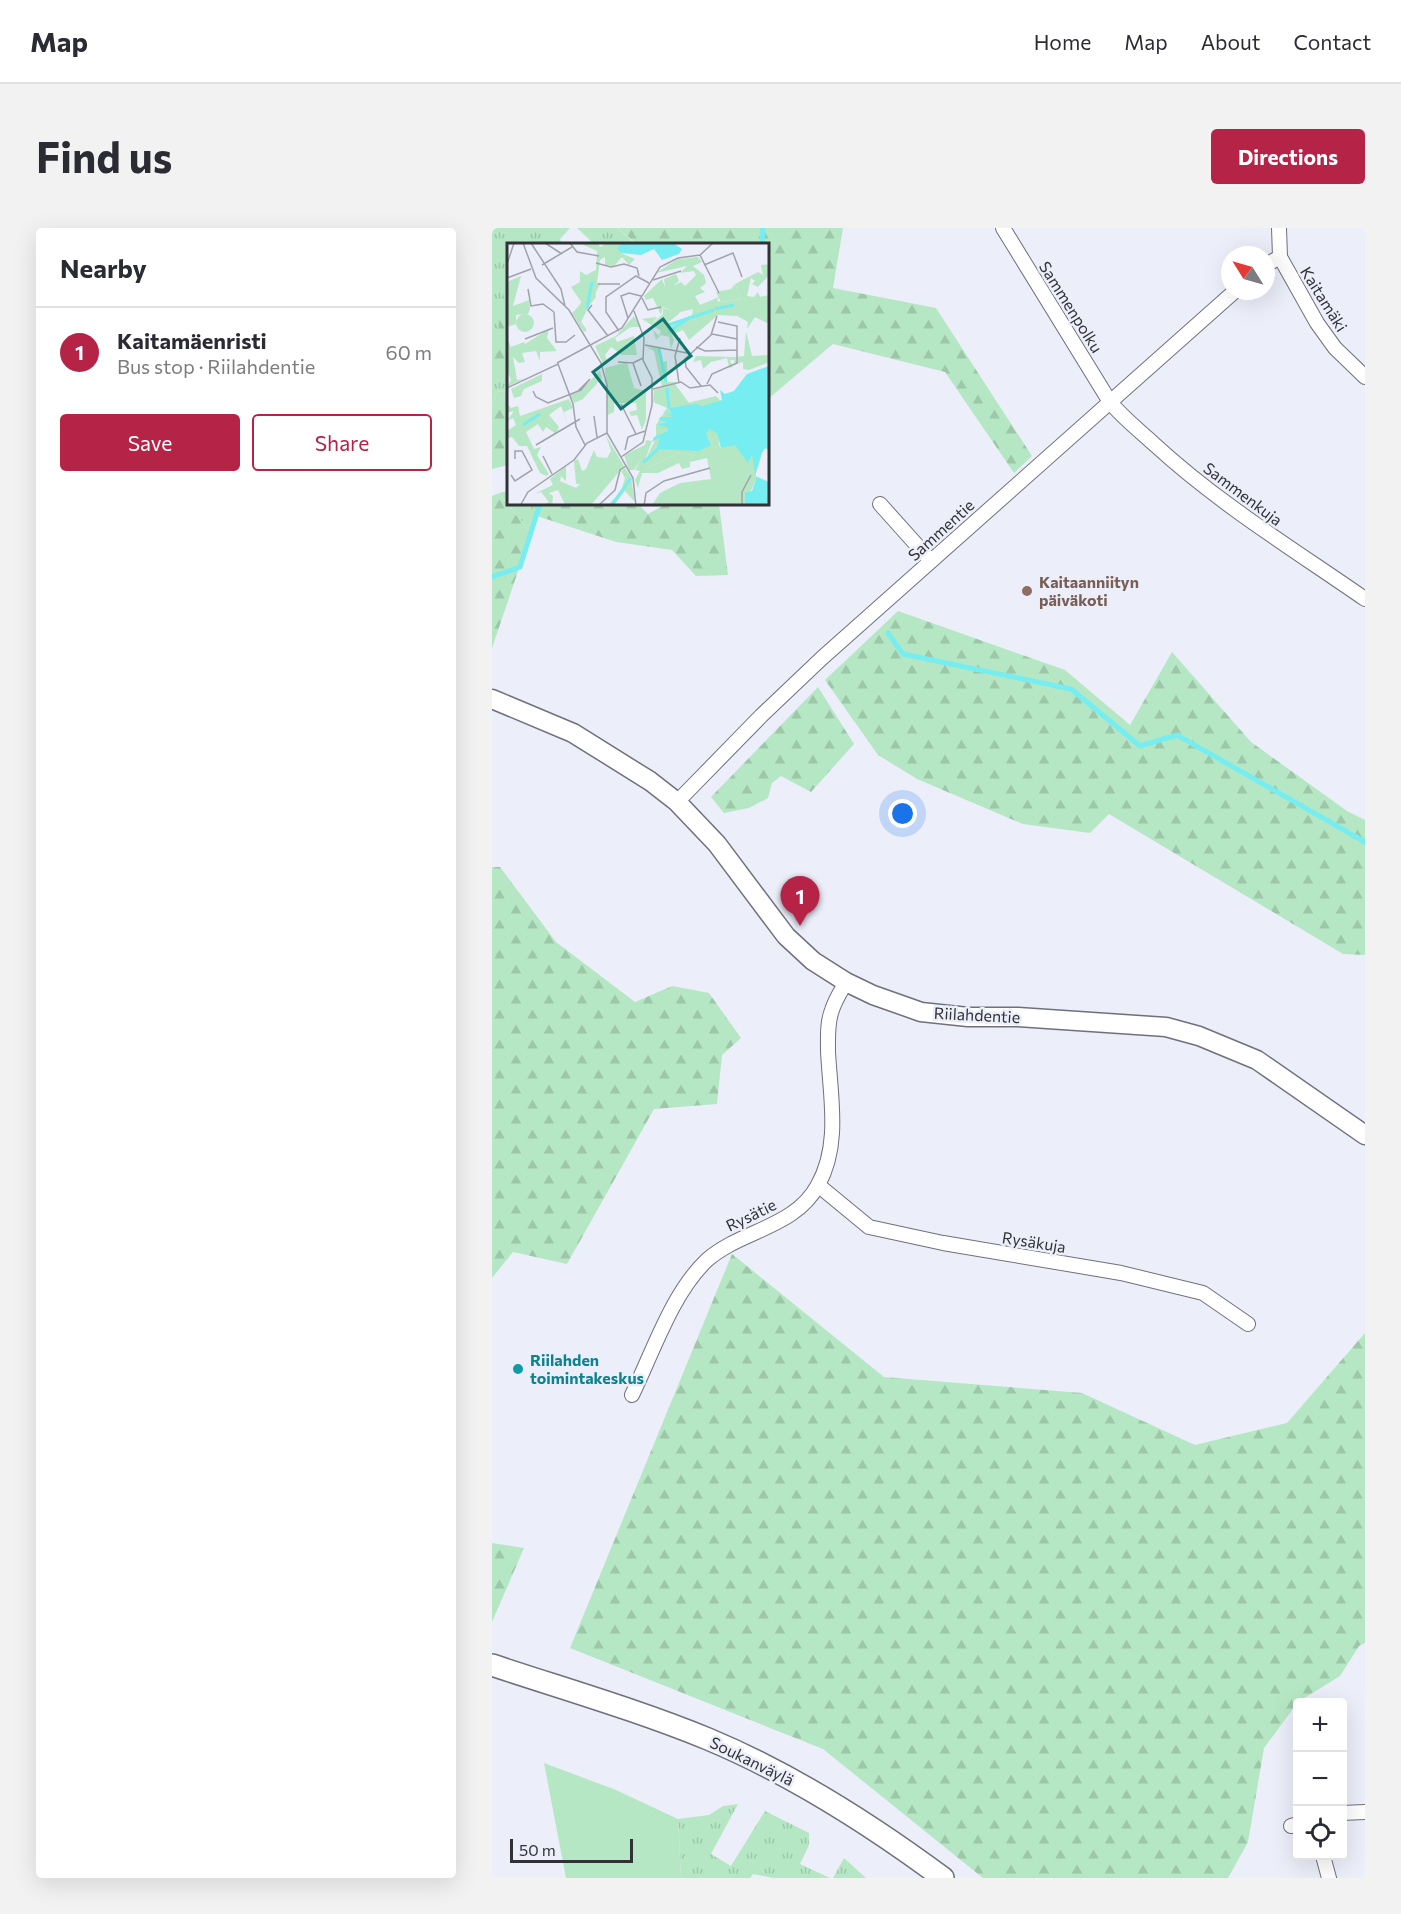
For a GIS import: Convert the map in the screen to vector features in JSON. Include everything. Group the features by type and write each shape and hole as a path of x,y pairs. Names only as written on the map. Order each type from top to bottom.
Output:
{"main road":[{"name":"Soukanväylä","path":"492,1665 604,1700 709,1739 770,1768 855,1817 943,1878"},
{"name":"Soukanväylä","path":"492,1677 543,1682"}],"street":[{"name":"Sammenpolku","path":"1003,228 1110,402"},
{"name":"Kaitamäki","path":"1279,228 1280,257 1317,323 1335,348 1365,377"},
{"path":"1275,260 1280,257"},
{"name":"Sammentie","path":"677,802 761,716 1019,481 1225,300"},
{"name":"Sammenkuja","path":"1110,402 1170,459 1207,489 1365,599"},
{"path":"880,504 931,561"},
{"name":"Riilahdentie","path":"492,699 573,733 642,776 677,802 717,844 786,936 813,961 846,982 873,995 921,1012 968,1017 1018,1017 1166,1027 1199,1036 1257,1060 1365,1135"},
{"name":"Rysätie","path":"632,1395 686,1286 706,1261 727,1245 774,1225 792,1214 811,1197 818,1185 831,1154 833,1121 828,1030 831,1011 846,982"},
{"name":"Rysäkuja","path":"818,1185 869,1227 943,1243 1121,1273 1203,1293 1248,1324"},
{"path":"1347,1813 1365,1812"},
{"path":"1324,1860 1329,1878"}],"green space":[{"path":"492,228 570,228 560,239 562,243 507,243 507,390 497,392 492,407"},
{"path":"577,228 618,228 634,243 593,243"},
{"path":"618,228 843,228 833,288 936,308 1032,456 1014,473 945,372 833,344 770,397 770,243 634,242"},
{"path":"507,271 507,369 493,364"},
{"path":"507,390 507,465 492,469 492,407 497,392"},
{"path":"507,491 507,503 499,493"},
{"path":"499,493 507,506 531,533 492,648 492,496"},
{"path":"509,506 535,506 537,516 531,533"},
{"path":"535,506 640,506 648,514 662,506 719,506 728,575 696,576 672,550 616,542 537,516"},
{"path":"898,611 1065,670 1130,725 1172,652 1251,742 1347,811 1365,820 1365,955 1343,954 1109,814 1090,833 1023,824 917,779 878,755 825,680"},
{"path":"818,687 854,744 811,792 781,776 772,783 768,798 749,808 724,813 711,797"},
{"path":"492,867 500,867 556,942 635,1002 672,986 709,993 741,1038 722,1055 717,1104 654,1109 567,1264 513,1252 492,1278"},
{"path":"732,1254 884,1377 1082,1393 1195,1445 1287,1423 1365,1333 1365,1643 1359,1646 1340,1676 1304,1698 1293,1698 1293,1709 1264,1748 1248,1842 1228,1878 983,1878 823,1749 570,1648"},
{"path":"492,1543 524,1548 492,1622"},
{"path":"544,1763 616,1790 678,1819 681,1878 566,1878"},
{"path":"738,1804 711,1854 731,1866 765,1811 809,1833 809,1845 800,1864 830,1878 773,1878 753,1874 750,1878 681,1878 678,1819 709,1815 723,1806"},
{"path":"844,1858 866,1878 833,1878"}],"waterway":[{"path":"762,243 763,228"},
{"path":"492,577 520,567 539,506"},
{"path":"888,633 903,654 1071,689 1140,746 1177,735 1365,842"}],"place":[{"name":"Kaitaanniityn päiväkoti","path":"1027,591"},
{"name":"Kaitamäenristi","path":"800,926"},
{"name":"Riilahden toimintakeskus","path":"518,1369"}]}
